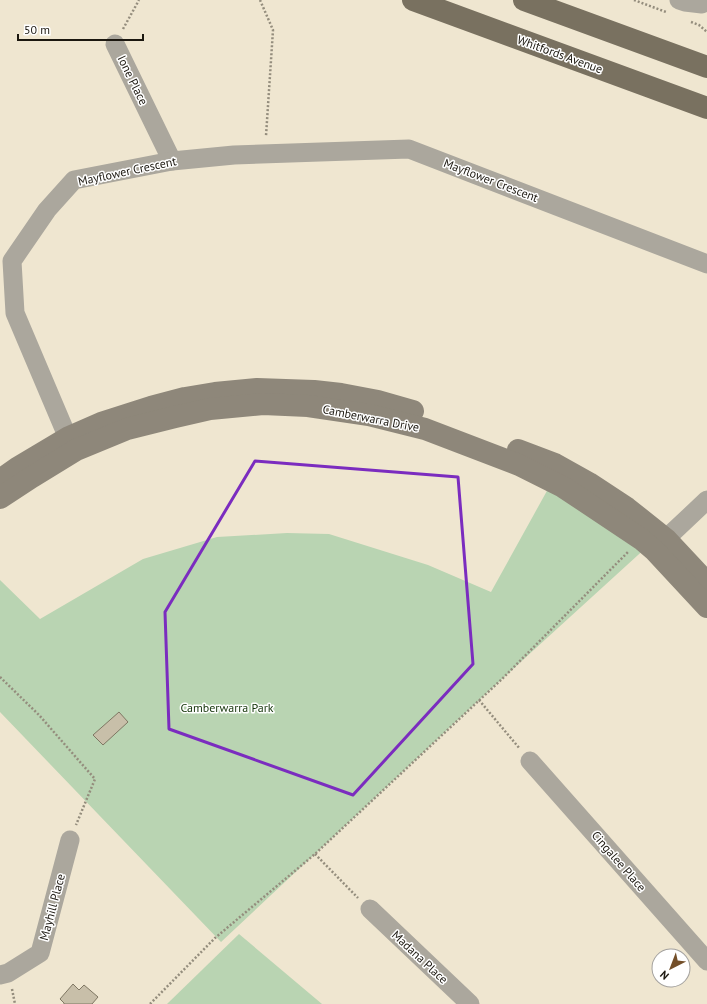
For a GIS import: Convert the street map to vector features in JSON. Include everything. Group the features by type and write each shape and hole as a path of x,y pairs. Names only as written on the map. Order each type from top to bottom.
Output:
{"main road":[{"name":"Whitfords Avenue","path":"413,0 707,108"},
{"path":"524,0 707,67"}],"street":[{"path":"679,0 702,4 706,0"},
{"name":"Ione Place","path":"115,44 172,161"},
{"name":"Mayflower Crescent","path":"73,444 65,431 15,312 12,261 47,210 74,180 172,161 234,155 409,149 707,264"},
{"name":"Camberwarra Drive","path":"0,480 17,468 73,444 175,417 210,409 263,404 308,406 362,414 425,429 519,465 564,487 654,543 707,583"},
{"name":"Camberwarra Drive","path":"0,498 32,477 73,444"},
{"path":"654,543 707,500"},
{"name":"Camberwarra Drive","path":"654,543 707,607"},
{"name":"Cingalee Place","path":"530,762 707,961"},
{"name":"Mayhill Place","path":"0,975 8,973 40,953 70,840"},
{"name":"Madana Place","path":"370,909 470,1004"}],"path":[{"name":"Ione Place","path":"115,44 139,0"},
{"path":"260,0 273,30 265,153"},
{"path":"150,1004 215,938 315,854 479,700 654,543"},
{"path":"0,676 39,715 95,779 70,840"},
{"path":"479,700 530,762"},
{"path":"315,854 370,909"}],"highlighted area":[{"path":"255,461 458,477 473,664 353,795 169,729 165,612"}],"green space":[{"name":"Camberwarra Park","path":"548,489 649,545 479,700 221,942 0,712 0,580 40,619 143,559 217,537 287,533 329,534 428,565 491,592"},
{"path":"239,934 322,1004 167,1004"}],"building":[{"path":"119,712 128,722 103,745 93,735"},
{"path":"73,984 79,990 84,985 98,997 92,1004 64,1004 60,999"}]}
